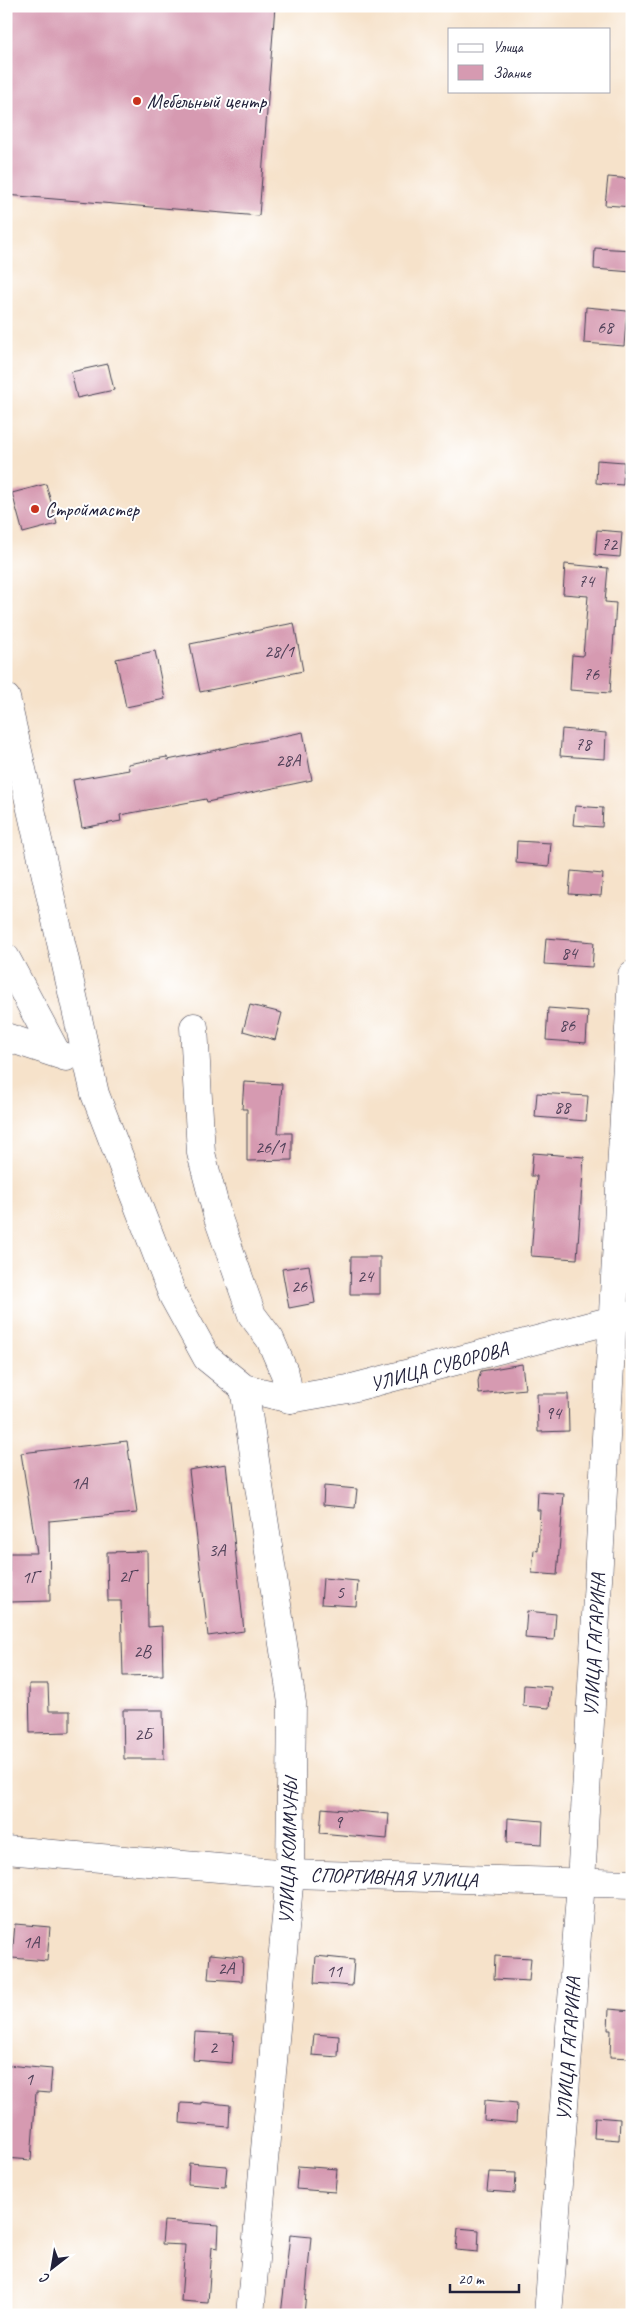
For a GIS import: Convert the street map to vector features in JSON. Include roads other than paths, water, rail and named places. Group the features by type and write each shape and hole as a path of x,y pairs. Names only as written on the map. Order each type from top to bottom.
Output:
{"street":[{"path":"6,698 96,1094 174,1296 206,1358 244,1388"},
{"path":"6,958 56,1052"},
{"name":"УЛИЦА ГАГАРИНА","path":"548,2315 622,1318 632,975"},
{"path":"194,1027 201,1153 218,1218 252,1315 270,1339 285,1374 290,1399"},
{"path":"6,1037 56,1052 90,1068"},
{"name":"УЛИЦА СУВОРОВА","path":"244,1388 290,1399 348,1389 622,1318"},
{"name":"УЛИЦА КОММУНЫ","path":"244,1388 292,1703 290,1874 250,2315"},
{"name":"СПОРТИВНАЯ УЛИЦА","path":"6,1850 290,1874 632,1884"}],"place":[{"name":"Мебельный центр","path":"137,101"},
{"name":"Строймастер","path":"35,509"}]}
